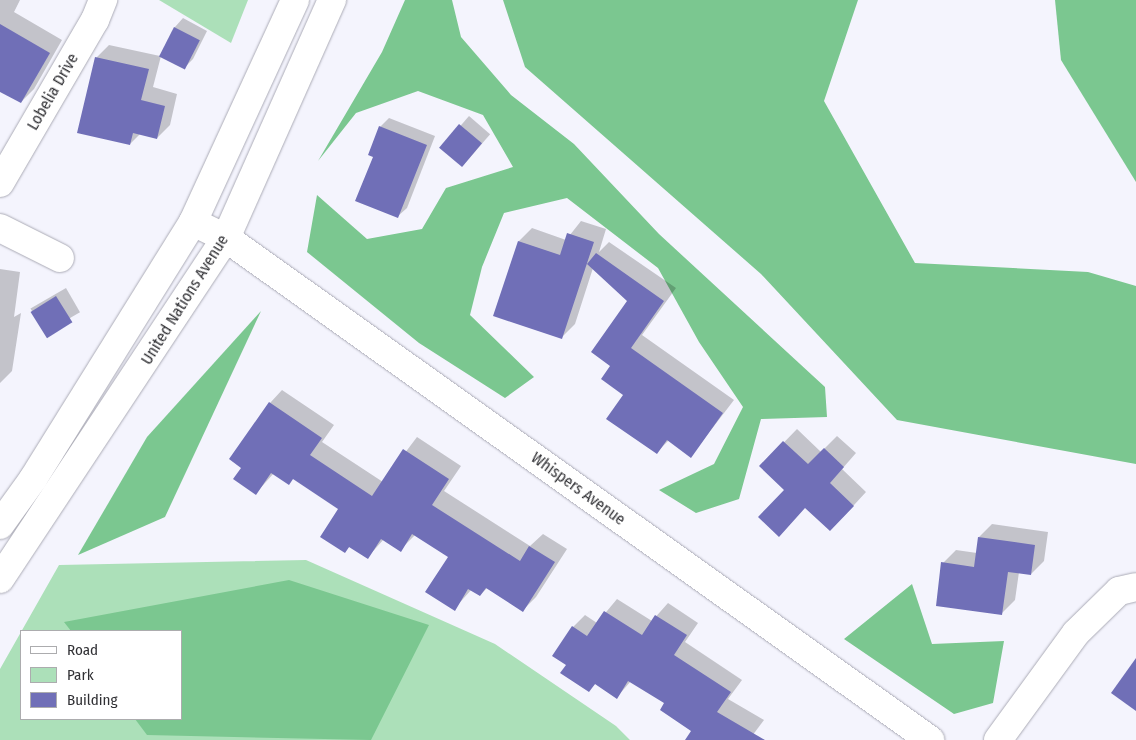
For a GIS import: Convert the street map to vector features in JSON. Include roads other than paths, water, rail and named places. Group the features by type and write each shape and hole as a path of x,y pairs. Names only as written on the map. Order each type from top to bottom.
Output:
{"street":[{"name":"Lobelia Drive","path":"0,183 95,20 102,0"},
{"path":"0,525 33,479 193,222 295,0"},
{"name":"United Nations Avenue","path":"0,579 226,238 332,0"},
{"name":"Whispers Avenue","path":"193,222 226,238 930,740"},
{"path":"0,228 60,258"},
{"path":"998,740 1076,633 1119,591 1136,587"}]}
